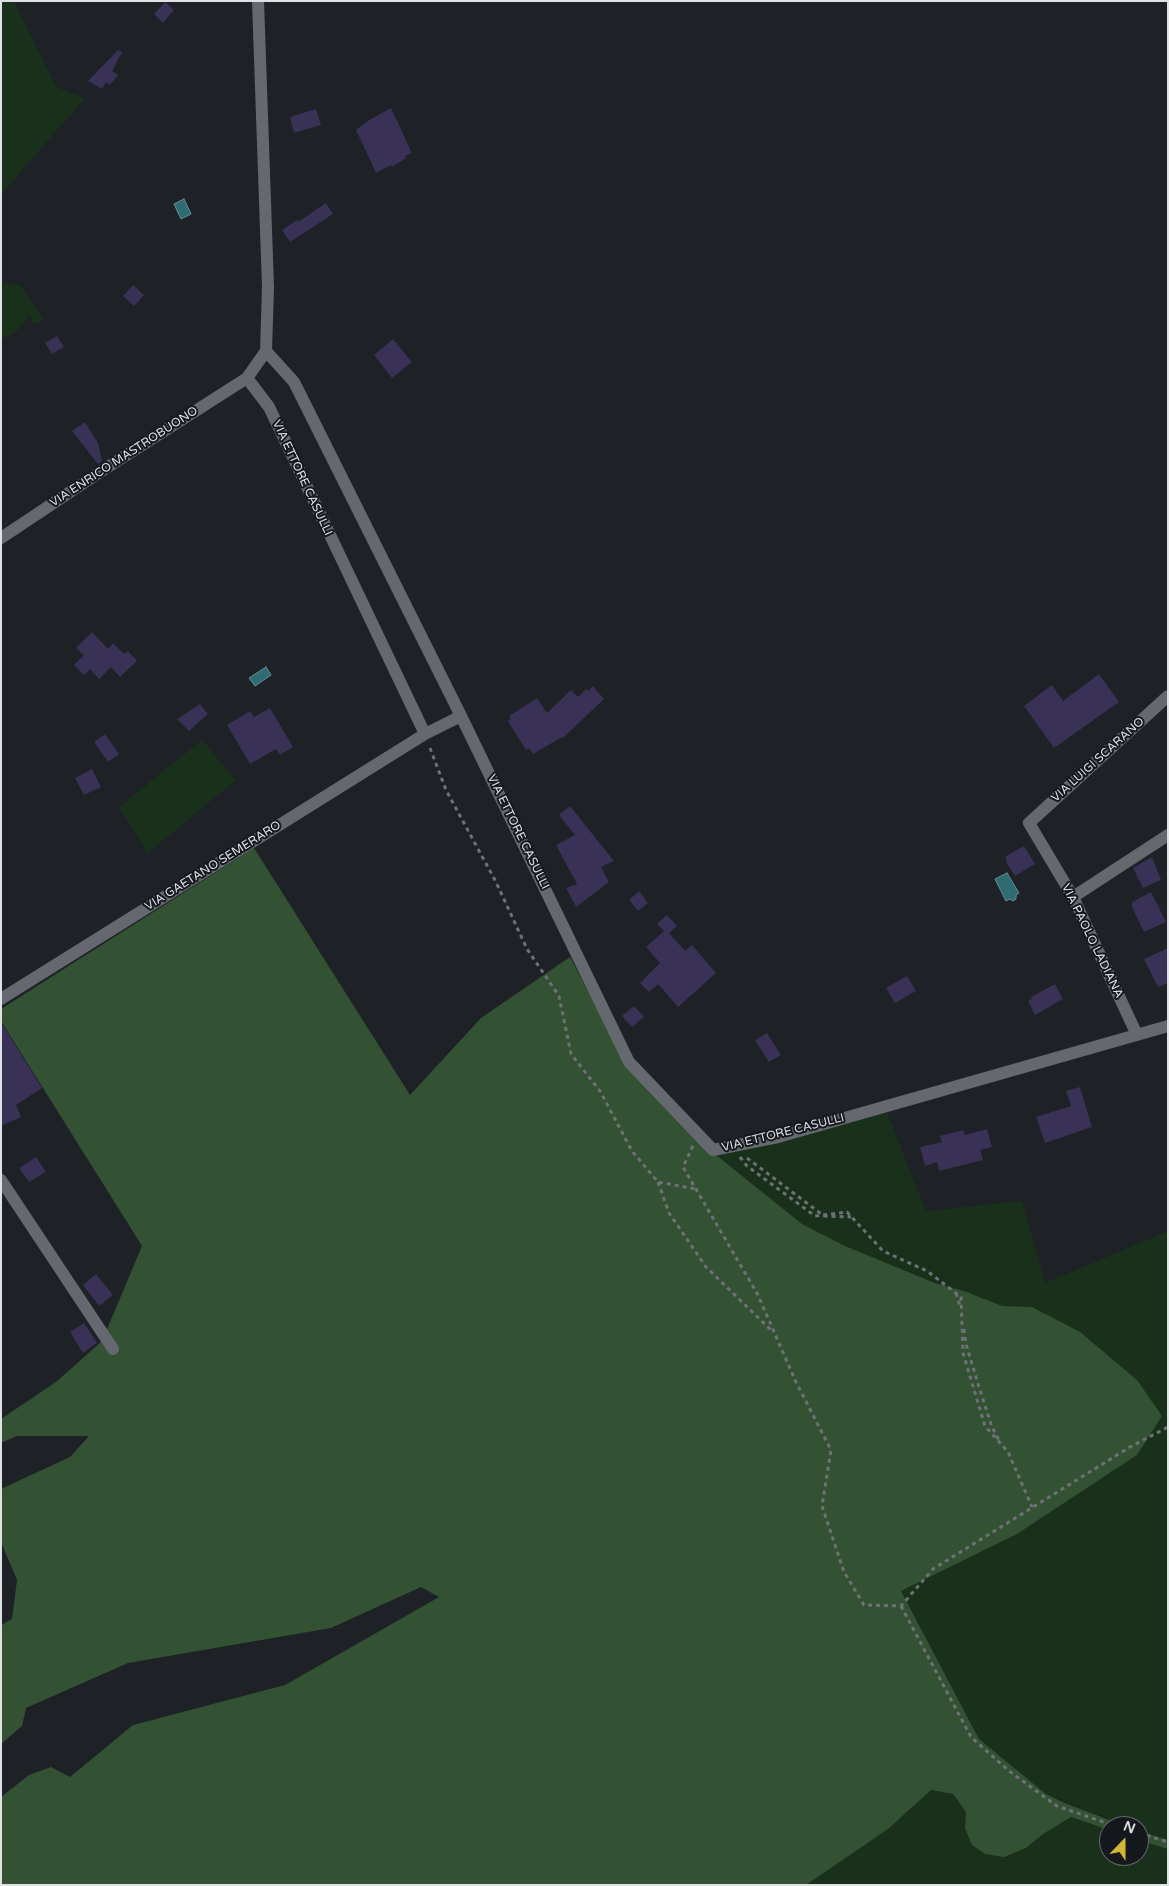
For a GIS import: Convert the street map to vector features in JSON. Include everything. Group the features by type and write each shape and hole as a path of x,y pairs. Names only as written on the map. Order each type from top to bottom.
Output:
{"street":[{"path":"247,378 266,351 268,287 258,1"},
{"name":"VIA ETTORE CASULLI","path":"266,351 294,382 461,716 629,1062 713,1150 778,1137 1168,1026"},
{"name":"VIA ETTORE CASULLI","path":"247,378 269,407 425,734"},
{"name":"VIA ENRICO MASTROBUONO","path":"1,538 247,378"},
{"name":"VIA LUIGI SCARANO","path":"1029,824 1168,696"},
{"path":"425,734 461,716"},
{"name":"VIA GAETANO SEMERARO","path":"1,999 425,734"},
{"name":"VIA PAOLO LADIANA","path":"1029,824 1073,897 1137,1035"},
{"path":"1073,897 1168,834"},
{"path":"1,1180 113,1349"}],"path":[{"path":"425,734 446,790 496,882 527,949 559,996 571,1054 600,1091 632,1151 658,1182 669,1212 706,1267 775,1334"},
{"path":"698,1134 683,1168 758,1295 795,1380 831,1450 822,1506 844,1572 864,1605 901,1606"},
{"path":"732,1146 747,1166 815,1216 847,1212 883,1251 927,1270 961,1297 964,1353 985,1426 1008,1452 1032,1507"},
{"path":"732,1146 824,1216 852,1217 880,1246 955,1290 962,1313 966,1344 992,1427 1017,1470 1032,1507"},
{"path":"658,1182 696,1189"},
{"path":"901,1606 933,1569 1130,1447 1168,1427"},
{"path":"901,1606 971,1737 1009,1771 1057,1806 1099,1820"},
{"path":"1149,1836 1168,1842"}],"green space":[{"path":"1,1 14,1 56,87 85,98 1,194"},
{"path":"1,282 21,286 44,320 33,324 30,315 15,333 1,339"},
{"path":"202,740 236,780 148,853 119,807"},
{"path":"254,848 410,1095 481,1018 570,957 627,1065 710,1150 802,1224 845,1246 935,1283 964,1291 1002,1306 1032,1307 1080,1332 1137,1380 1162,1416 1137,1455 1017,1534 901,1591 979,1739 1046,1794 1099,1816 1099,1827 1071,1817 1043,1834 1026,1848 1004,1857 985,1854 972,1845 965,1828 966,1812 953,1794 931,1790 888,1829 806,1885 1,1885 1,1797 29,1775 51,1767 70,1777 133,1725 285,1685 439,1597 421,1587 331,1628 128,1663 26,1708 22,1726 1,1744 1,1625 12,1619 17,1580 1,1542 1,1489 70,1457 89,1436 17,1436 1,1443 1,1419 56,1382 102,1341 142,1246 1,1021 1,1009"},
{"path":"886,1110 926,1211 1022,1201 1045,1283 1168,1231 1168,1840 1149,1834 1149,1816 1100,1816 1046,1794 979,1739 901,1591 1017,1534 1137,1455 1162,1415 1032,1307 1002,1306 897,1268 845,1246 802,1224 711,1150"},
{"path":"931,1790 953,1794 966,1812 965,1828 1026,1848 1043,1834 1071,1817 1099,1827 1099,1866 1149,1866 1149,1843 1168,1849 1168,1885 806,1885 888,1829"},
{"path":"1149,1834 1168,1840 1168,1849 1149,1843"}],"water":[{"path":"184,199 191,214 181,219 174,204"},
{"path":"266,667 271,675 255,686 249,678"},
{"path":"1007,873 1019,893 1013,901 1010,899 1006,901 995,879"}],"building":[{"path":"165,2 174,10 163,23 154,14"},
{"path":"118,50 122,52 112,71 118,75 110,85 106,82 102,89 88,81"},
{"path":"391,108 412,153 405,156 406,158 392,167 391,165 376,173 356,130 369,120"},
{"path":"316,109 321,125 294,133 290,117"},
{"path":"326,203 333,214 290,242 282,230 297,220 298,222"},
{"path":"133,285 144,295 134,306 123,296"},
{"path":"57,336 64,347 52,354 45,343"},
{"path":"393,339 412,362 392,378 374,355"},
{"path":"85,422 98,443 102,461 98,464 72,431"},
{"path":"92,632 108,649 113,643 124,654 128,651 137,661 120,677 111,667 99,679 90,669 84,675 74,665 84,655 76,648"},
{"path":"1099,674 1119,702 1054,748 1024,706 1052,685 1063,701"},
{"path":"593,686 604,699 563,738 533,754 529,748 526,750 508,721 511,719 509,716 537,698 547,713 571,690 578,697 586,689 588,691"},
{"path":"200,704 208,714 189,731 177,719"},
{"path":"270,708 293,747 280,755 276,749 250,764 227,725 250,711 254,717"},
{"path":"105,734 119,754 108,762 94,742"},
{"path":"92,769 101,787 84,795 75,778"},
{"path":"570,806 614,861 601,867 609,882 576,907 566,888 577,884 556,845 575,835 559,815"},
{"path":"1024,846 1035,864 1015,876 1006,862 1006,856"},
{"path":"1152,857 1161,880 1143,888 1133,868"},
{"path":"639,891 648,903 638,911 629,900"},
{"path":"1151,892 1166,922 1144,932 1132,907 1132,902"},
{"path":"667,915 677,926 669,933 685,951 692,945 716,973 678,1007 658,984 649,992 640,983 660,963 646,947 664,931 657,924"},
{"path":"1168,948 1168,983 1158,987 1144,959"},
{"path":"907,976 916,991 895,1003 886,988"},
{"path":"1055,984 1063,999 1035,1015 1028,1001 1032,999 1031,997"},
{"path":"634,1006 644,1017 632,1027 622,1016"},
{"path":"1,1022 42,1088 16,1105 21,1117 1,1126"},
{"path":"767,1033 781,1055 769,1062 755,1040"},
{"path":"1080,1087 1092,1127 1045,1143 1036,1117 1071,1106 1066,1091"},
{"path":"987,1129 992,1147 980,1150 983,1160 939,1171 937,1162 925,1166 920,1147 942,1142 940,1136 963,1130 965,1135"},
{"path":"36,1157 46,1172 29,1182 19,1168"},
{"path":"96,1274 113,1295 99,1306 83,1285"},
{"path":"84,1323 97,1343 83,1353 70,1332"}]}
